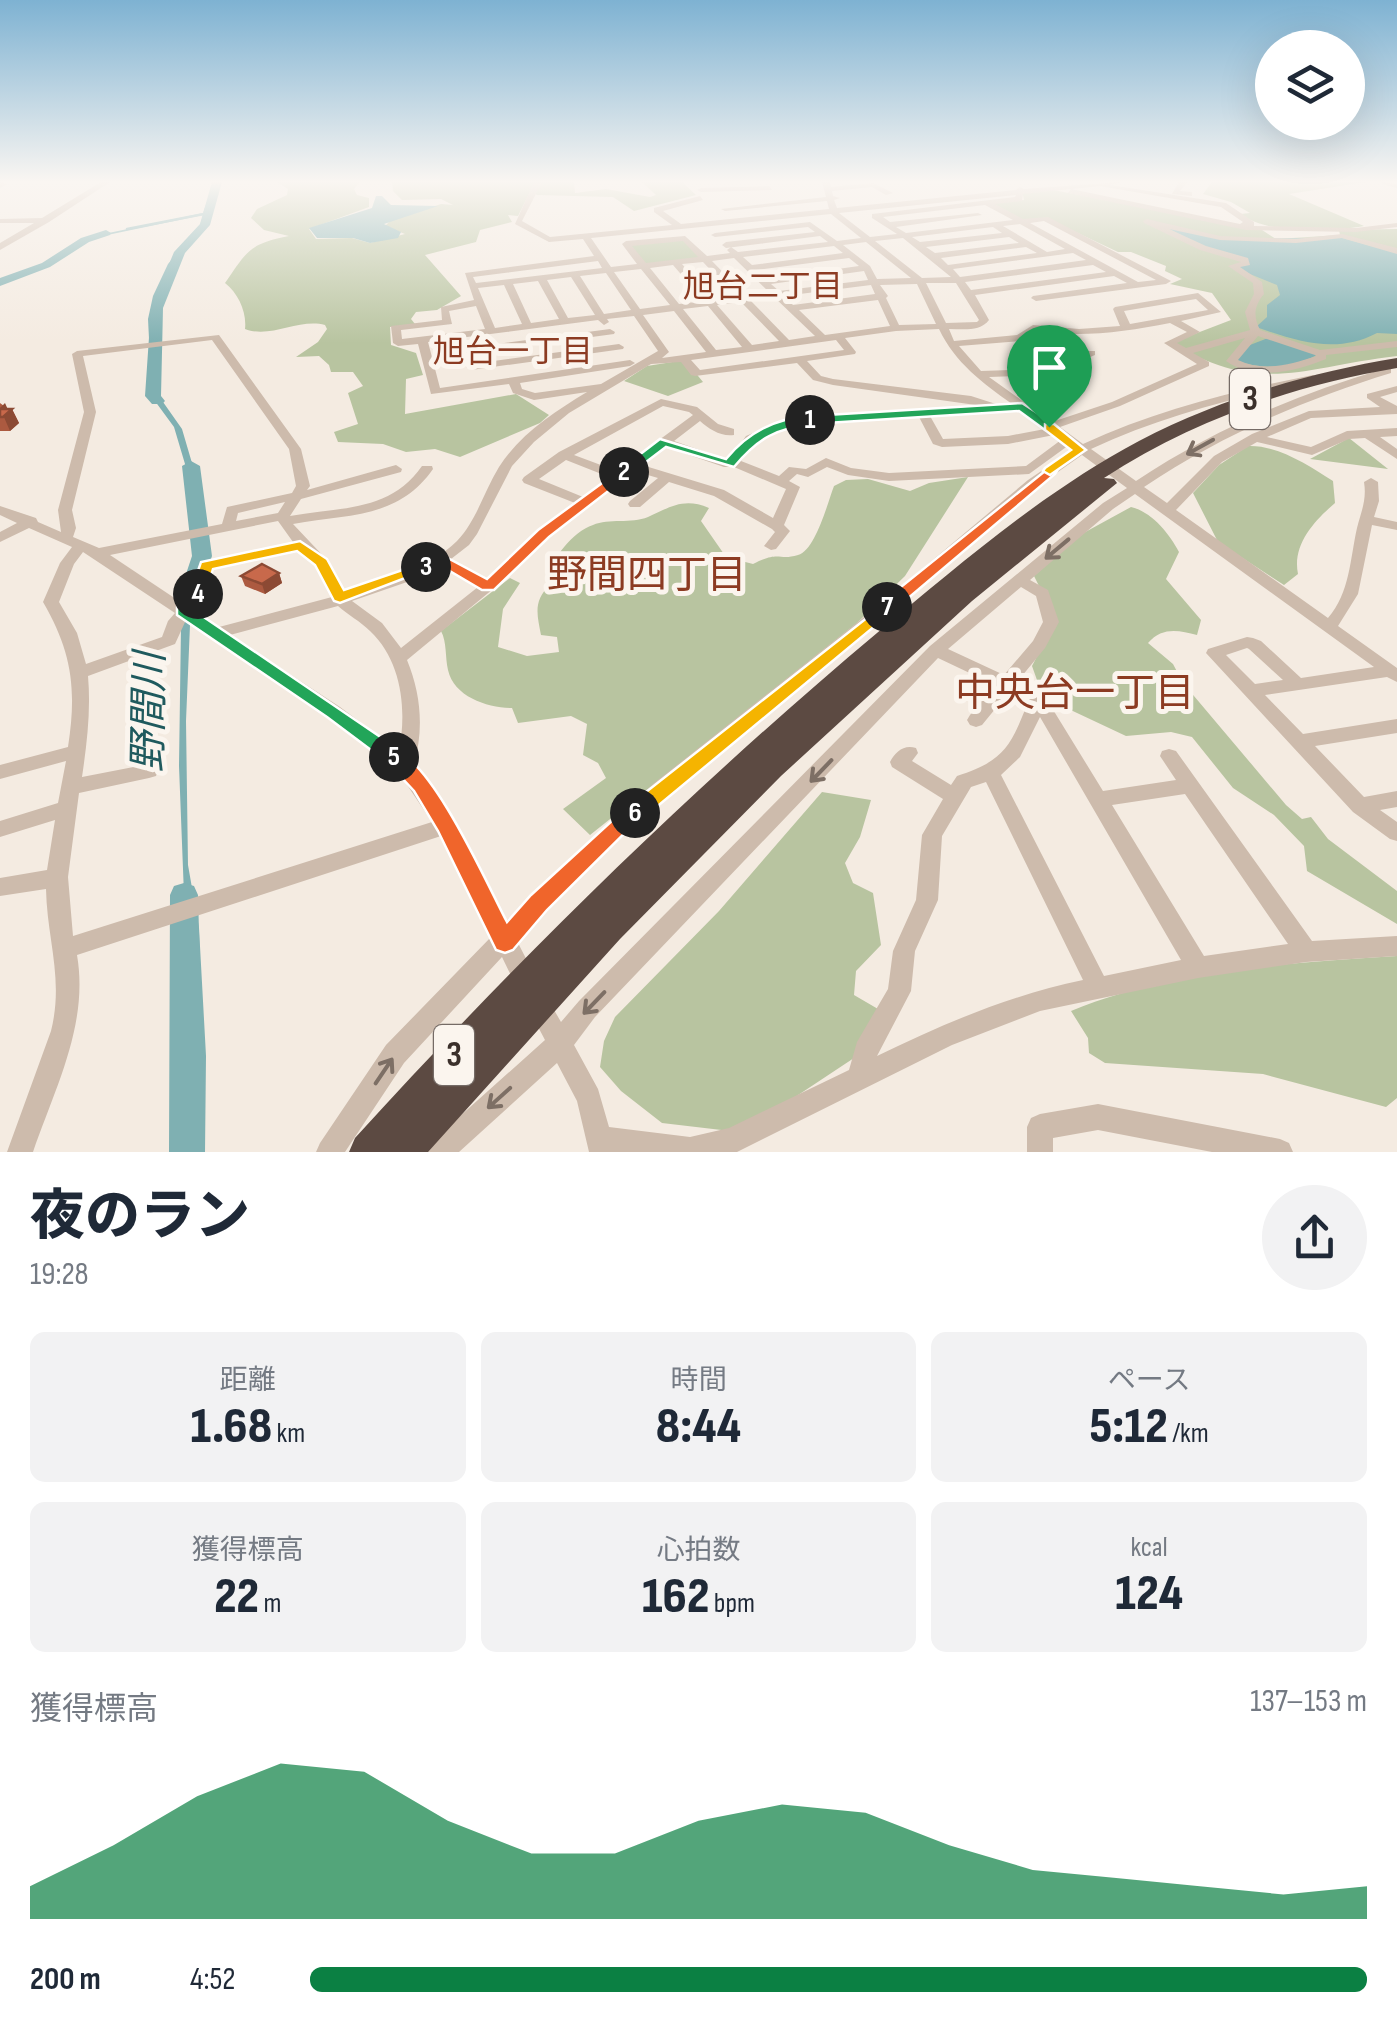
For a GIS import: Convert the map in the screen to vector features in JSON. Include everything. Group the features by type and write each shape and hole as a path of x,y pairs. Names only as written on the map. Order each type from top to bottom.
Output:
{"highway":[{"name":"3","path":"369,1152 549,970 1004,561 1117,475 1224,408 1327,376 1394,368"},
{"name":"3","path":"1117,475 1233,414 1304,390 1394,368"},
{"name":"3","path":"402,1152 549,970"}],"street":[{"path":"542,236 549,240 585,236 674,356 700,374 851,352 838,336"},
{"path":"716,236 822,338"},
{"path":"726,245 807,236"},
{"path":"825,236 867,268 896,328"},
{"path":"867,236 920,280 951,344 1014,408 1052,429 1394,672"},
{"path":"473,286 898,236"},
{"path":"422,340 435,392 896,328 980,325 984,320 961,279 905,236"},
{"path":"919,245 996,236"},
{"path":"1014,236 1046,254"},
{"path":"1046,236 1138,285"},
{"path":"1036,298 1166,281 1080,236"},
{"path":"1177,236 1245,260 1247,263 1232,266 1257,282 1259,294 1249,316 1256,332"},
{"path":"1186,240 1205,236"},
{"path":"1219,236 1296,241 1342,236 1397,251"},
{"path":"713,354 626,244 686,238 786,344"},
{"path":"935,256 1028,244"},
{"path":"949,267 1101,247"},
{"path":"749,268 851,255"},
{"path":"491,332 468,275 601,258"},
{"path":"675,262 750,349"},
{"path":"479,302 444,309 448,322 395,328 398,343 876,282 961,279 1094,262"},
{"path":"763,282 867,268"},
{"path":"971,293 1115,273"},
{"path":"574,274 619,347 637,366"},
{"path":"541,278 565,322"},
{"path":"508,282 528,327"},
{"path":"1048,283 1069,293"},
{"path":"998,289 1018,302"},
{"path":"790,308 882,296"},
{"path":"951,344 1020,338 1034,328 1070,335 1126,327 1172,320 1216,312 1198,296 1118,308 1126,327"},
{"path":"824,304 836,314"},
{"path":"924,415 937,441 942,443 1008,440 1052,429 1205,364 1170,343 1195,332 1172,320"},
{"path":"466,351 610,332"},
{"path":"1256,332 1231,361 1254,369 1282,369 1322,357 1319,352"},
{"path":"1184,352 1256,332 1319,352 1395,341"},
{"path":"461,336 478,385"},
{"path":"81,545 69,528 64,510 90,412 77,354 216,338 295,449 303,479 284,519"},
{"path":"472,368 619,347"},
{"path":"978,374 1047,372 1090,353"},
{"path":"800,360 817,378 833,382 1014,408"},
{"path":"217,632 340,598 442,560 468,536 496,482 527,442 637,366"},
{"path":"781,481 794,470 808,473 826,462 848,471 888,477 1029,470 1073,445 1170,413 1280,382 1327,376"},
{"path":"514,380 517,391 534,397 610,386"},
{"path":"1395,410 1372,396 1397,389"},
{"path":"583,502 529,480 564,455 661,402 693,409 714,427 730,432"},
{"path":"665,442 729,464 750,440 790,421 1014,408"},
{"path":"1167,511 1224,454 1310,414 1395,410"},
{"path":"398,658 583,502 700,415"},
{"path":"1256,438 1312,451 1347,435 1397,432"},
{"path":"1368,434 1397,455"},
{"path":"330,1152 395,1054 539,902 661,788 878,614 1073,445"},
{"path":"564,455 618,476"},
{"path":"734,462 794,487 778,526"},
{"path":"632,466 719,493 778,526 783,530 771,546"},
{"path":"228,527 232,510 396,469"},
{"path":"20,1152 66,1017 72,978 58,922 57,878 82,709 82,672 65,620 51,602 67,563 81,545 383,504 419,486 427,469"},
{"path":"439,1152 559,1044 588,1009 936,650 1019,580 1117,475"},
{"path":"635,504 666,478"},
{"path":"1328,627 1343,614 1357,574 1366,519 1375,498 1371,482"},
{"path":"0,510 81,545 217,632 373,739 404,765 446,826 588,1098 600,1145 690,1150 732,1141 979,1020 1040,1000 1198,968 1306,952 1397,946"},
{"path":"284,519 300,545 322,562 340,598 362,620 377,628 398,658 411,718 411,747 404,765"},
{"path":"1366,519 1397,526"},
{"path":"0,538 30,521"},
{"path":"82,672 168,640 183,611 196,604 206,566 300,545"},
{"path":"442,560 488,586"},
{"path":"976,720 1039,644 1051,622 1043,592 1019,580"},
{"path":"1296,683 1248,642 1214,653 1360,806 1397,833"},
{"path":"936,650 1038,699 1198,968"},
{"path":"1251,690 1394,672"},
{"path":"859,1078 866,1052 899,991 904,952 926,900 932,835 964,781 992,776 1010,757 1038,699"},
{"path":"1299,742 1397,726"},
{"path":"0,772 74,752"},
{"path":"1169,756 1306,952"},
{"path":"900,761 953,796"},
{"path":"70,787 150,771"},
{"path":"992,776 1098,986"},
{"path":"1100,799 1190,786"},
{"path":"1360,806 1397,798"},
{"path":"0,829 65,810"},
{"path":"64,949 446,826"},
{"path":"0,887 57,878"},
{"path":"1040,1152 1040,1127 1098,1117 1280,1152"}],"green space":[{"path":"289,236 352,238 370,243 398,236 478,236 476,242 425,255 461,296 437,310 416,312 411,319 415,324 390,327 391,345 416,353 423,375 406,379 405,414 516,394 549,415 540,423 460,457 435,449 406,452 383,444 338,442 334,432 358,424 348,393 363,386 353,372 331,372 319,356 296,357 318,342 327,329 325,325 305,324 265,332 245,329 241,303 225,283 251,250"},
{"path":"1084,236 1271,236 1276,239 1397,236 1397,356 1282,374 1231,369 1203,359 1171,343 1231,320 1212,293 1170,284 1182,279 1165,271 1166,266 1131,252 1118,252"},
{"path":"684,239 701,258 645,264 630,245"},
{"path":"685,360 703,382 668,396 624,381 647,366"},
{"path":"1349,438 1388,469 1310,459"},
{"path":"1248,446 1281,452 1333,481 1335,503 1306,534 1298,553 1298,574 1284,585 1218,542 1193,493 1219,465"},
{"path":"968,477 905,576 857,623 590,835 563,809 606,778 598,763 583,755 587,724 571,716 518,723 512,708 473,699 451,679 441,631 510,578 520,583 503,609 498,647 527,656 559,652 557,637 541,635 539,602 550,585 545,578 564,547 593,525 641,519 692,503 709,508 701,521 726,557 753,564 804,552 820,525 834,486 846,480 868,479 910,491 929,483"},
{"path":"1131,507 1153,518 1175,545 1179,552 1166,579 1201,620 1197,635 1171,631 1148,643 1173,664 1183,683 1286,805 1302,819 1311,817 1328,839 1397,891 1397,924 1307,871 1304,846 1274,815 1233,788 1192,737 1171,732 1126,736 1043,697 1032,666 1056,620 1034,576 1078,536"},
{"path":"822,792 871,800 860,837 845,863 853,883 873,893 881,945 856,971 854,995 878,1009 854,1058 771,1113 730,1131 662,1123 621,1091 600,1067 604,1041 615,1017 719,911"},
{"path":"1397,956 1397,1098 1386,1107 1263,1074 1105,1063 1089,1053 1088,1038 1071,1011 1150,986 1231,970"}],"water":[{"name":"野間川","path":"104,236 93,238 51,264 0,282 49,263 85,238"},
{"name":"野間川","path":"191,236 194,236 178,252 160,288 153,322 156,392 182,429 204,504 203,549 191,601 186,721 188,865 199,928 206,1056 205,1152 194,1152 179,766 181,627 197,563 199,511 174,427 152,397 148,319 153,296 168,264"},
{"path":"399,236 370,243 353,238 317,238"},
{"path":"1182,236 1342,238 1397,253 1397,334 1377,333 1347,343 1318,344 1256,327 1267,317 1267,305 1280,295 1277,285 1240,270 1248,264"},
{"path":"1268,338 1317,355 1276,366 1235,360 1250,345"}],"building":[{"path":"262,564 279,573 262,584 241,576"}],"waterway":[{"path":"0,282 46,265 98,236"},
{"name":"野間川","path":"157,401 153,396 157,308 180,252 195,236"},
{"name":"野間川","path":"191,466 202,556 193,583"},
{"name":"野間川","path":"184,895 187,1152"}],"district":[{"name":"旭台二丁目","path":"763,287"},
{"name":"旭台一丁目","path":"513,352"},
{"name":"野間四丁目","path":"647,576"},
{"name":"中央台一丁目","path":"1075,694"}],"route":[{"path":"1022,407 1049,427 1080,450 1033,483 878,614 661,788 539,902 505,942 446,826 404,765 373,739 183,611 196,604 206,566 300,545 322,562 340,598 442,560 488,586 544,533 665,442 729,464 750,440 790,421 1022,407"}]}
